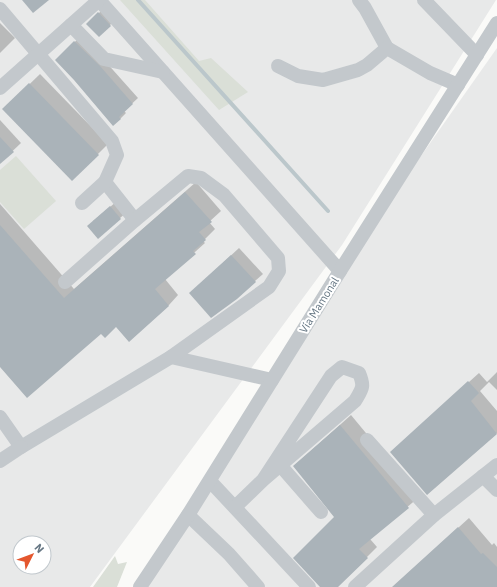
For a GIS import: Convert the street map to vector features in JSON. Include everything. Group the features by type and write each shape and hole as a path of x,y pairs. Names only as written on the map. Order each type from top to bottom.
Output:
{"street":[{"path":"0,88 99,0 340,271"},
{"path":"359,0 387,48 430,73 458,85"},
{"path":"424,0 477,55"},
{"path":"0,9 112,140 117,155 105,182 82,203"},
{"name":"Vía Mamonal","path":"140,587 210,481 340,271 497,23"},
{"path":"71,25 104,59 163,72"},
{"path":"278,66 298,76 323,80 358,70 367,65 387,48"},
{"path":"0,461 171,357 269,287 279,271 278,258 224,195 201,178 188,176 135,220 65,282"},
{"path":"105,182 135,220"},
{"path":"171,357 272,380"},
{"path":"235,507 263,480 355,401 362,390 363,382 359,373 342,367 331,376 263,480"},
{"path":"0,417 21,447"},
{"path":"367,440 434,515"},
{"path":"280,465 321,512"},
{"path":"355,587 434,515 497,465"},
{"path":"484,476 497,490"},
{"path":"210,481 309,587"},
{"path":"188,515 229,554 258,587"}],"shaded area":[{"path":"0,0 496,0 342,245 90,587 0,587"},
{"path":"120,0 145,0 199,61 211,58 248,92 219,110"},
{"path":"497,48 497,587 141,587 340,271"},
{"path":"16,156 56,201 24,229 0,202 0,170"},
{"path":"115,556 118,564 127,562 117,587 93,587"}],"building":[{"path":"22,0 49,0 33,13"},
{"path":"98,12 111,26 99,37 86,24"},
{"path":"74,41 100,66 133,104 119,117 121,119 113,126 55,60"},
{"path":"29,83 99,155 72,181 2,109"},
{"path":"0,137 14,152 0,164"},
{"path":"185,192 212,222 199,232 206,240 193,251 196,254 155,289 169,306 129,342 116,327 105,338 101,334 27,398 0,367 0,225 64,298"},
{"path":"110,206 121,219 98,239 87,226"},
{"path":"231,255 256,282 237,299 211,318 189,293"},
{"path":"468,381 479,393 471,401 497,434 427,495 390,452"},
{"path":"340,425 409,508 359,549 368,558 338,587 320,587 293,558 334,517 293,466"},
{"path":"458,527 481,554 483,553 497,567 497,587 392,587"}],"waterway":[{"path":"138,0 328,211"}]}
